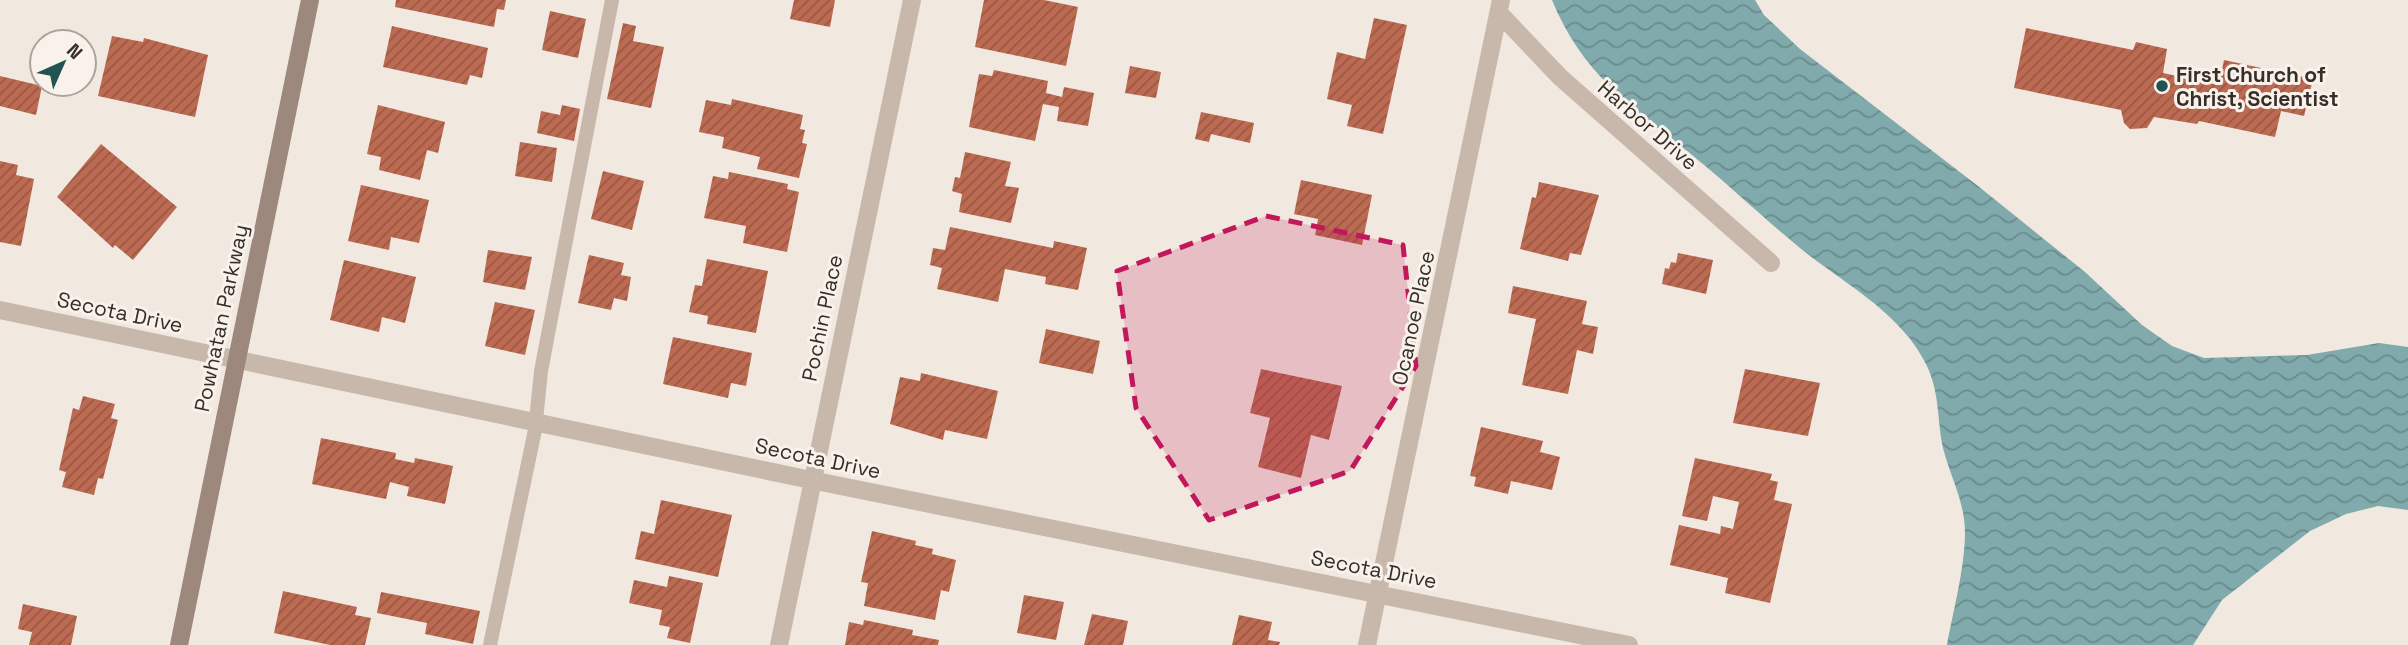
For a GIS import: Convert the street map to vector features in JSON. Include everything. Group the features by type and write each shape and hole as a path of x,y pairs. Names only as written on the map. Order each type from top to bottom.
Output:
{"main road":[{"name":"Powhatan Parkway","path":"179,645 310,0"}],"street":[{"name":"Pochin Place","path":"779,645 912,0"},
{"name":"Harbor Drive","path":"1501,7 1560,77 1771,263"},
{"name":"Ocanoe Place","path":"1367,645 1501,7"},
{"name":"Secota Drive","path":"0,310 811,480 1629,645"}],"lane":[{"path":"490,645 537,423 541,371 612,0"}],"highlighted area":[{"path":"1266,216 1403,245 1416,366 1350,471 1209,520 1136,408 1117,271"}],"water":[{"path":"1552,0 1755,0 1764,15 1800,49 1978,186 2085,272 2142,325 2172,346 2204,358 2307,355 2379,343 2408,347 2408,510 2378,506 2346,514 2310,531 2222,600 2193,645 1947,645 1962,565 1964,519 1943,448 1931,376 1916,347 1887,314 1800,248 1626,102 1577,48"}],"building":[{"path":"396,0 506,0 504,10 497,9 494,27 395,7"},
{"path":"794,0 835,0 830,27 790,19"},
{"path":"984,0 1044,0 1078,7 1066,66 975,47"},
{"path":"550,11 586,19 578,58 542,50"},
{"path":"1374,18 1407,25 1383,134 1347,126 1352,105 1327,99 1337,52 1365,59"},
{"path":"623,23 636,26 633,41 664,47 651,108 607,99"},
{"path":"392,26 488,48 482,78 470,75 467,85 383,67"},
{"path":"2026,28 2133,50 2136,42 2167,49 2163,73 2219,85 2224,60 2313,79 2304,116 2281,111 2275,137 2199,121 2197,124 2154,117 2147,128 2130,129 2124,123 2121,110 2014,88"},
{"path":"112,36 143,42 144,38 208,55 195,117 98,96"},
{"path":"1130,66 1161,72 1156,98 1125,93"},
{"path":"994,70 1048,81 1046,93 1062,97 1064,87 1094,93 1088,126 1057,121 1059,107 1043,104 1035,141 969,127 979,74 992,76"},
{"path":"0,76 28,83 28,98 40,98 36,115 0,106"},
{"path":"732,99 803,115 800,129 805,130 802,143 807,144 799,178 757,169 760,157 722,148 724,137 699,132 706,100 731,105"},
{"path":"378,105 445,122 438,153 427,150 420,180 379,170 381,157 367,154"},
{"path":"562,105 580,109 574,141 537,133 541,111 560,115"},
{"path":"1201,112 1254,123 1250,143 1211,134 1209,142 1195,139"},
{"path":"520,142 557,148 552,182 515,176"},
{"path":"101,144 177,207 133,260 115,245 113,248 57,197"},
{"path":"965,152 1011,162 1005,186 1019,188 1011,223 959,212 962,194 952,191 955,177 960,178"},
{"path":"0,161 18,165 16,175 34,179 21,246 0,242"},
{"path":"603,171 644,181 632,230 591,219"},
{"path":"729,172 788,184 787,189 799,192 787,252 743,243 746,226 704,218 713,176 728,179"},
{"path":"1301,180 1372,195 1362,245 1315,235 1318,219 1294,214"},
{"path":"1539,182 1599,195 1581,255 1570,253 1568,261 1520,249 1532,197 1536,198"},
{"path":"361,185 429,200 419,243 391,237 389,250 348,241"},
{"path":"950,227 1053,248 1054,241 1087,248 1078,290 1045,284 1046,277 1005,269 998,302 937,289 942,268 930,265 933,248 945,250"},
{"path":"488,250 532,257 525,290 483,282"},
{"path":"1678,253 1713,260 1706,294 1662,284 1665,268 1669,269 1671,262 1676,263"},
{"path":"589,255 624,263 621,275 631,277 627,301 614,298 611,310 578,303"},
{"path":"707,259 768,271 756,333 707,324 708,316 689,312 695,285 702,286"},
{"path":"344,260 416,277 405,323 382,317 379,332 330,320"},
{"path":"1513,286 1587,301 1582,324 1598,327 1593,354 1577,350 1568,394 1522,385 1536,319 1508,313"},
{"path":"495,302 535,310 525,355 485,346"},
{"path":"1046,329 1100,341 1093,374 1039,363"},
{"path":"673,337 752,353 746,386 731,383 728,398 663,384"},
{"path":"1261,369 1342,386 1329,440 1311,435 1301,478 1258,467 1270,418 1250,413"},
{"path":"1745,369 1820,383 1808,436 1733,423"},
{"path":"921,373 998,391 987,439 945,430 943,440 890,424 900,377 920,381"},
{"path":"83,396 115,404 111,418 118,420 103,479 98,478 94,495 62,487 66,472 59,470 73,408 79,410"},
{"path":"1481,427 1543,441 1540,452 1560,457 1552,490 1511,481 1508,494 1474,486 1476,477 1470,476"},
{"path":"321,438 396,453 395,459 414,463 415,458 453,466 445,504 407,496 409,487 390,482 386,499 312,484"},
{"path":"1695,458 1772,474 1770,480 1778,482 1774,500 1792,504 1770,603 1725,593 1728,578 1670,565 1679,525 1720,534 1721,526 1733,529 1739,502 1713,496 1707,521 1682,516"},
{"path":"661,500 732,515 718,577 635,559 641,531 654,534"},
{"path":"872,531 916,541 915,545 933,549 932,554 956,560 949,592 941,590 935,620 864,606 868,583 861,582"},
{"path":"669,576 703,583 690,643 667,638 670,627 659,625 662,610 629,603 634,580 667,587"},
{"path":"283,591 357,607 355,615 371,618 365,645 330,645 274,633"},
{"path":"381,592 480,611 473,644 425,634 427,623 377,613"},
{"path":"1024,595 1064,602 1056,640 1017,633"},
{"path":"23,604 77,616 71,645 29,645 32,632 18,629"},
{"path":"1092,614 1128,621 1123,645 1084,645"},
{"path":"1239,615 1272,622 1268,640 1280,642 1279,645 1232,645"},
{"path":"864,620 913,630 912,635 939,640 938,645 845,645 849,622 863,625"}],"place":[{"name":"First Church of Christ, Scientist","path":"2162,86"}]}
